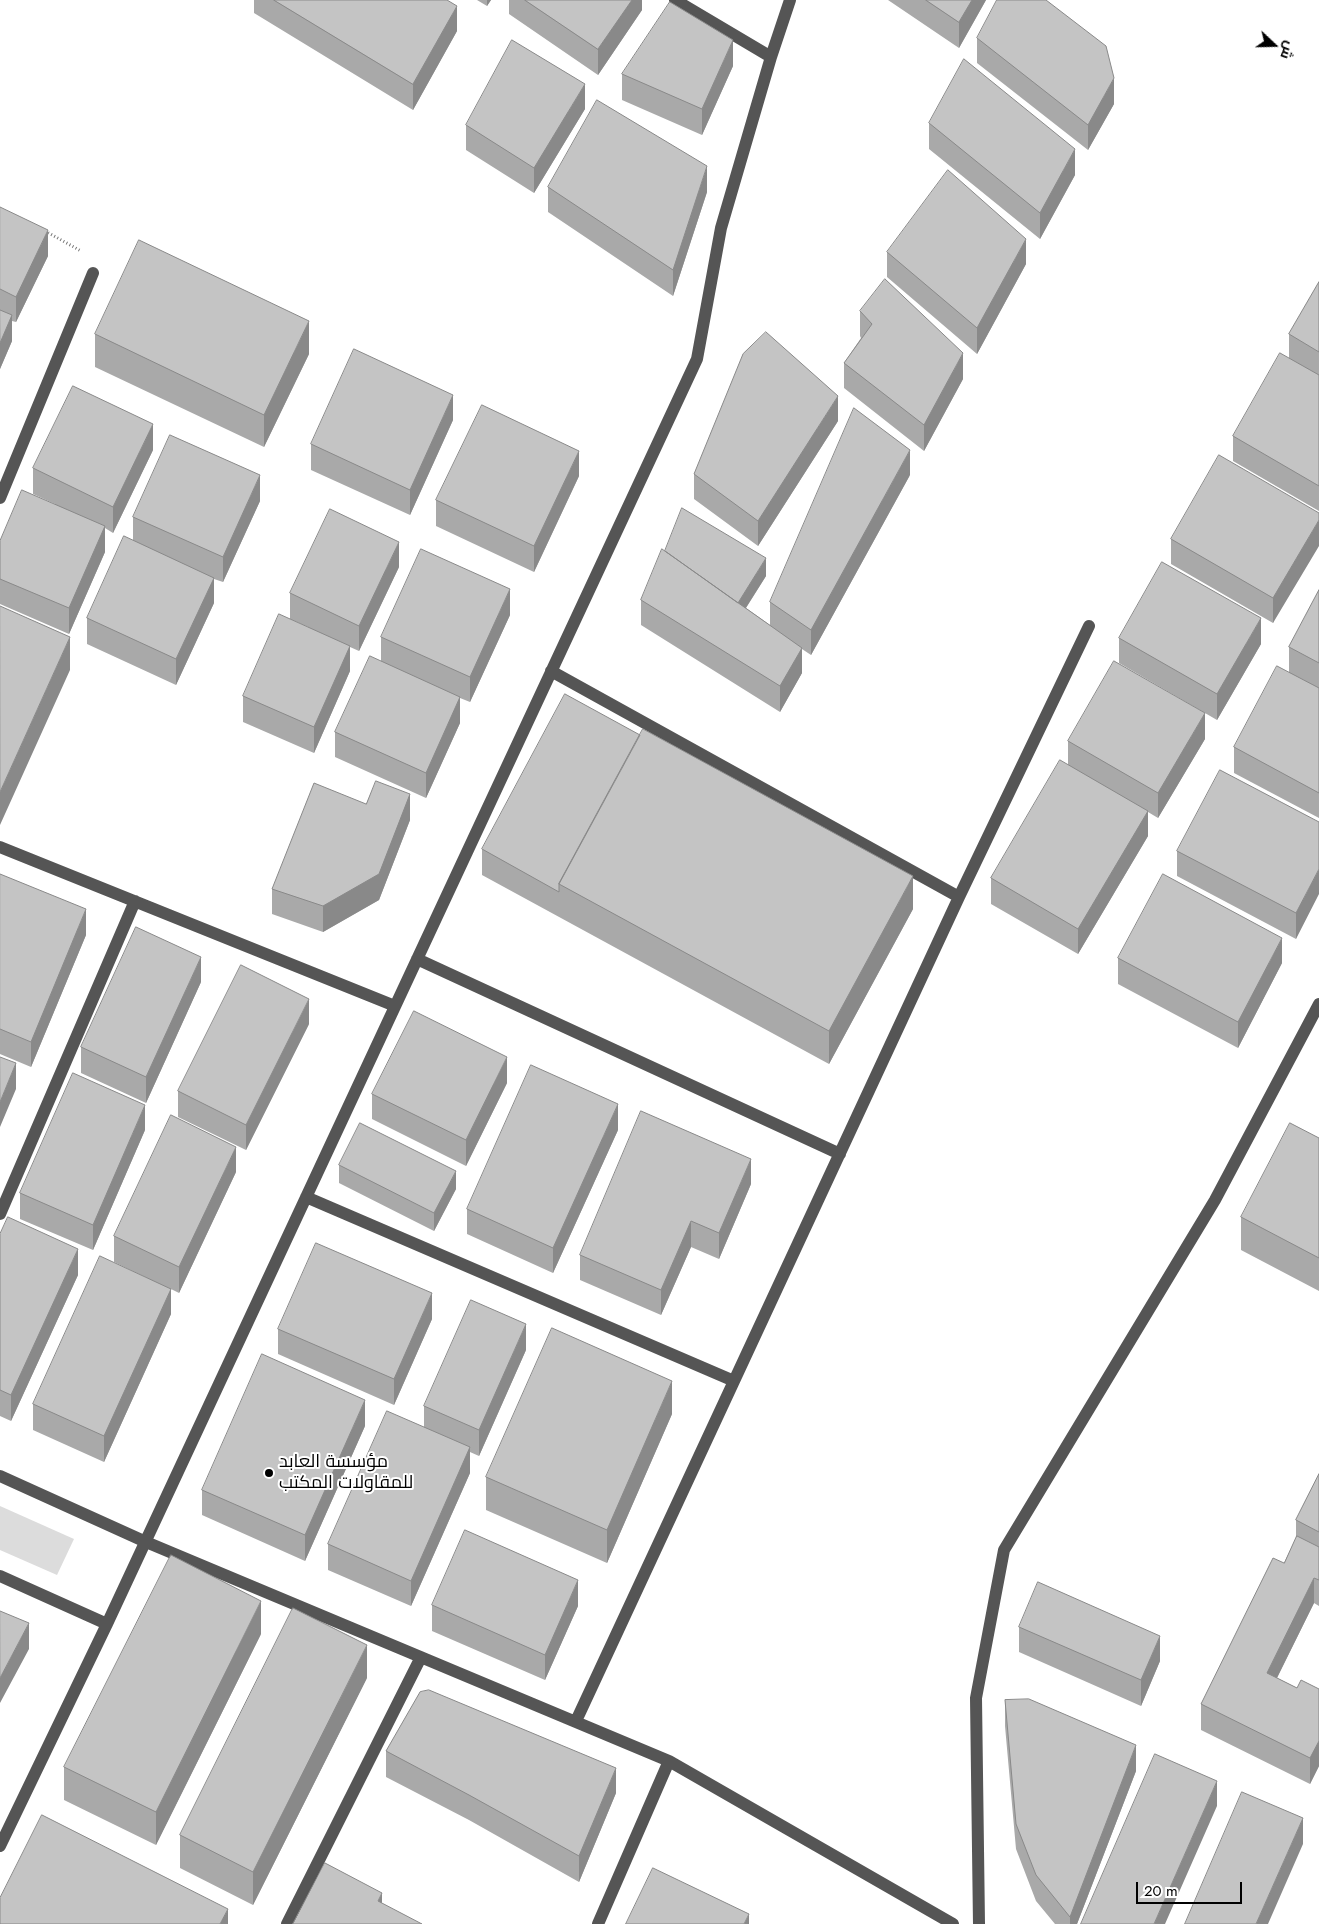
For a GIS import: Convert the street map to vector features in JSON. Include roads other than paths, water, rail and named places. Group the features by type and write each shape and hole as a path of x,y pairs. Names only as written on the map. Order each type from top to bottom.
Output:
{"street":[{"path":"675,0 771,56"},
{"path":"0,1846 108,1624 697,360 721,228 771,56 790,0"},
{"path":"0,498 93,273"},
{"path":"576,1721 958,897 1089,626"},
{"path":"551,671 958,897"},
{"path":"0,847 395,1006"},
{"path":"0,1214 135,901"},
{"path":"417,959 840,1154"},
{"path":"979,1924 976,1698 1004,1550 1216,1200 1319,1004"},
{"path":"306,1197 734,1381"},
{"path":"0,1476 146,1542 576,1721 669,1762 954,1924"},
{"path":"0,1576 108,1624"},
{"path":"287,1924 421,1657"},
{"path":"598,1924 669,1762"}],"place":[{"name":"مؤسسة العابد للمقاولات المكتب","path":"269,1473"}]}
